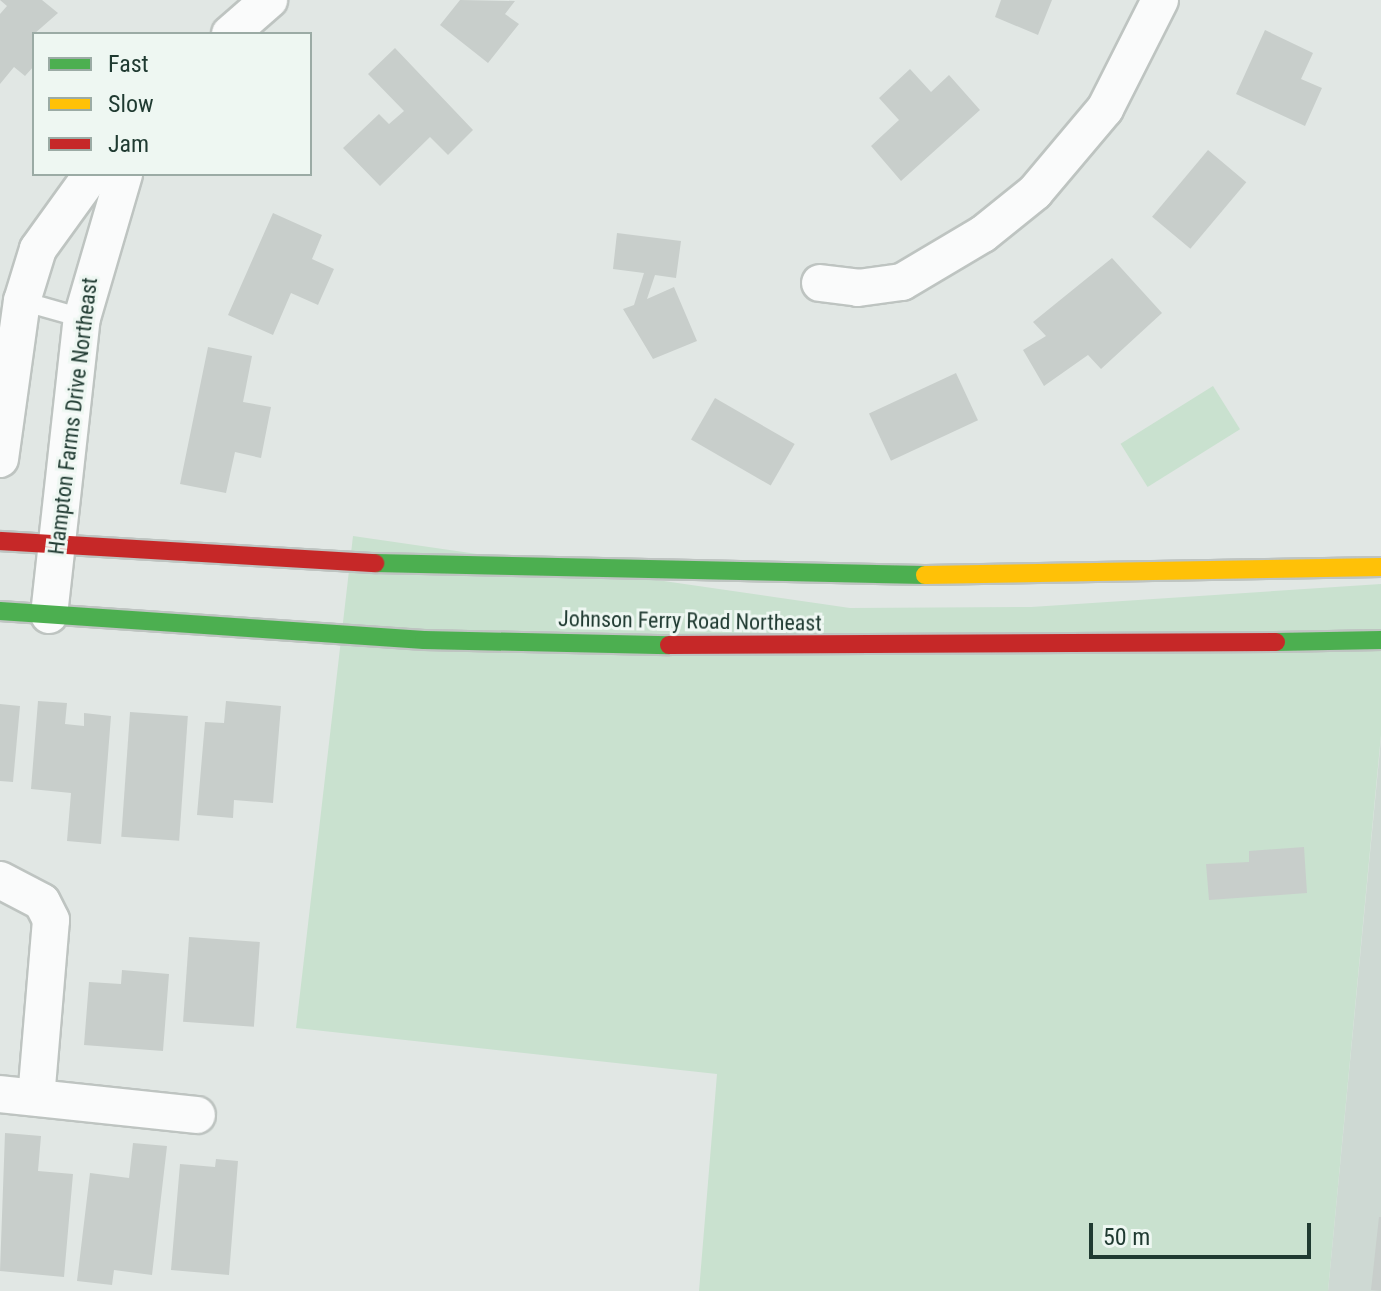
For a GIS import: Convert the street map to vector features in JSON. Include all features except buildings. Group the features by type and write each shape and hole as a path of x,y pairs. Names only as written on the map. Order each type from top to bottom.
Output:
{"main road":[{"path":"0,541 430,566 842,576 1381,567"},
{"name":"Johnson Ferry Road Northeast","path":"0,611 424,640 820,648 1381,640"}],"street":[{"path":"820,283 858,288 902,282 983,234 1035,192 1105,109 1160,0"},
{"path":"0,459 22,301 38,249 91,176"},
{"name":"Hampton Farms Drive Northeast","path":"49,615 82,318 123,176"},
{"path":"0,880 42,902 51,920 36,1097"},
{"path":"0,1094 197,1115"}],"lane":[{"path":"22,301 82,318"}],"shaded area":[{"path":"1381,735 1381,1291 1328,1291 1380,749"}],"green space":[{"path":"1213,386 1240,429 1148,487 1121,444"},
{"path":"353,536 850,608 1031,607 1381,584 1381,735 1328,1291 699,1291 717,1074 296,1028"}],"traffic: fast":[{"path":"375,563 925,575"},
{"path":"0,611 424,640 669,645"},
{"path":"1276,642 1381,640"}],"traffic: slow":[{"path":"925,575 1381,567"}],"traffic: jam":[{"path":"0,541 375,563"},
{"path":"669,645 1276,642"}]}
